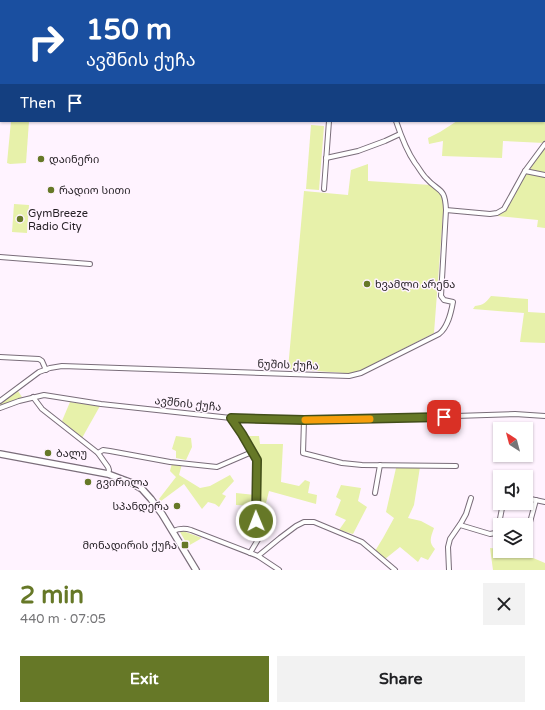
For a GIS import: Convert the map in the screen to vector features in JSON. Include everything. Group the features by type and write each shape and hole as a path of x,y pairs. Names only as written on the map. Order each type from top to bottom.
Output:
{"main road":[{"path":"0,454 108,474 132,483 142,489 151,499 162,514 196,570"}],"street":[{"path":"324,189 329,122"},
{"path":"396,122 408,152 426,179 443,192 446,202 446,210 490,214 497,213 504,209 525,171 545,144"},
{"path":"326,158 358,151 386,141 400,134"},
{"path":"525,171 545,175"},
{"name":"ნუშის ქუჩა","path":"0,401 39,372 62,366 349,376 361,373 443,331 450,316 453,302 444,300 440,296 446,210"},
{"path":"0,257 90,264"},
{"path":"0,357 39,359 44,364 46,370"},
{"name":"ავშნის ქუჩა","path":"0,408 19,400 44,396 101,404 231,418 304,420 515,414 545,417"},
{"path":"33,397 42,409 98,453 108,467 108,474"},
{"path":"231,418 257,460 256,521 259,538 250,553"},
{"path":"304,420 303,453 342,463 362,465 456,466"},
{"path":"98,453 103,450 170,462 217,467 252,452"},
{"path":"375,493 380,465"},
{"path":"448,570 448,547 450,539 466,514 471,498"},
{"path":"533,499 545,502"},
{"path":"531,518 536,500"},
{"path":"460,525 490,534 495,533 498,529 502,510"},
{"path":"258,556 296,526 304,522 314,522 362,542 395,570"},
{"path":"173,532 178,529 185,528 191,530 258,556 279,570"}],"green space":[{"path":"11,122 29,122 26,163 7,163"},
{"path":"455,122 545,122 545,142 503,141 502,158 442,156 443,141 429,144 428,138"},
{"path":"311,125 324,126 319,190 306,189"},
{"path":"545,147 545,173 531,170 530,167"},
{"name":"ხვამლი არენა","path":"368,164 368,181 431,185 442,195 444,201 434,333 356,373 288,369 304,191 348,195 351,170"},
{"path":"526,173 545,177 545,228 537,227 538,220 497,216 509,205"},
{"name":"GymBreeze Radio City","path":"14,204 29,205 27,233 12,232"},
{"path":"491,296 528,299 528,312 545,313 545,343 520,342 524,313 473,309 475,306 484,303"},
{"path":"18,391 22,397 0,406 0,404"},
{"path":"70,402 100,406 82,438 62,421"},
{"path":"176,436 191,438 192,447 186,460 176,458 176,451 172,449"},
{"path":"246,436 259,436 260,444 283,444 281,482 299,486 305,480 310,482 308,493 317,495 316,504 269,491 266,503 271,507 267,516 267,528 260,530 258,520 258,460"},
{"path":"172,463 182,464 179,475 200,488 210,486 230,475 234,481 222,494 226,496 219,507 208,502 202,509 184,484 161,501 159,499 176,477 170,471"},
{"path":"420,467 414,505 408,518 421,521 434,528 431,537 431,544 435,549 428,560 421,557 418,562 400,547 385,559 375,551 394,518 386,512 396,468"},
{"path":"341,485 361,488 358,501 367,507 353,534 339,530 346,520 335,515 341,500 336,497"},
{"path":"236,493 255,495 255,506 236,505"},
{"path":"183,531 202,538 188,546 180,532"},
{"path":"490,548 493,548 493,558 533,558 545,563 545,570 493,570"}],"slow traffic":[{"path":"305,420 370,419"}],"place":[{"name":"დაინერი","path":"41,159"},
{"name":"რადიო სითი","path":"51,190"},
{"name":"GymBreeze Radio City","path":"20,219"},
{"name":"ხვამლი არენა","path":"367,284"},
{"name":"ბალუ","path":"48,453"},
{"name":"გვირილა","path":"88,482"},
{"name":"სპანდერა","path":"177,506"},
{"name":"მონადირის ქუჩა","path":"185,545"}],"route":[{"path":"256,521 257,460 231,418 304,420 444,417"}]}
